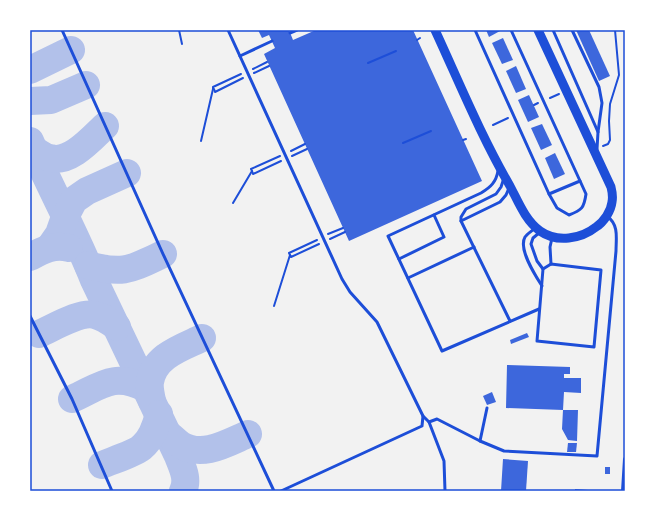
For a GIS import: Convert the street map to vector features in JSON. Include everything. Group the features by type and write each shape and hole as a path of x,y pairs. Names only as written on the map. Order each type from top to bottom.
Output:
{"main road":[{"path":"435,30 499,168 522,209 538,229 553,237 575,237 589,232 600,224 607,216 612,202 611,187 599,151 566,91 538,30"}],"street":[{"path":"623,491 625,459"}],"lane":[{"path":"62,30 163,254 274,491"},
{"path":"228,30 342,279 350,292 377,322 423,416 429,422 444,461 445,491"},
{"path":"290,33 297,30"},
{"path":"475,30 549,194 557,208 569,215 580,211 585,204 586,194 511,30"},
{"path":"553,30 598,132"},
{"path":"572,30 599,87 602,103 598,132 599,151"},
{"path":"240,56 272,41"},
{"path":"499,168 494,184 488,188 388,236 442,351 539,309"},
{"path":"505,177 496,194 466,209 461,217 461,221 510,322"},
{"path":"549,194 580,181"},
{"path":"461,221 500,202 506,195 510,186"},
{"path":"399,258 444,237 434,215"},
{"path":"429,422 437,419 480,441 504,451 597,456 616,251 616,232 614,223 607,216"},
{"path":"538,229 531,244 537,261 543,269 537,341 594,347 601,270 551,264 543,269"},
{"path":"538,229 526,237 524,248 528,260 542,286"},
{"path":"551,264 550,247 553,237"},
{"path":"408,278 474,247"},
{"path":"30,316 72,399 112,491"},
{"path":"480,441 487,408"},
{"path":"281,491 422,426 423,416"}],"path":[{"path":"179,30 182,44"},
{"path":"599,151 608,144 610,140 610,104 619,75 615,30"},
{"path":"368,63 396,51"},
{"path":"201,141 213,87 267,62"},
{"path":"213,89 215,92 269,66"},
{"path":"534,105 566,91"},
{"path":"403,143 431,131"},
{"path":"233,203 252,171 251,169 305,144"},
{"path":"252,171 253,174 307,149"},
{"path":"274,306 290,255 289,253 343,228"},
{"path":"290,255 291,257 345,232"}],"building":[{"path":"258,30 289,30 293,40 316,30 413,30 482,181 349,241 264,54 275,48 269,35 262,38"},
{"path":"486,30 500,30 500,31 489,37"},
{"path":"576,30 589,30 610,76 599,81"},
{"path":"503,38 513,60 502,64 492,43"},
{"path":"516,66 526,89 516,93 506,71"},
{"path":"529,95 539,117 528,122 518,100"},
{"path":"542,124 552,145 541,150 531,128"},
{"path":"555,153 565,174 554,179 545,158"},
{"path":"527,333 529,337 511,344 510,340"},
{"path":"507,365 570,367 570,374 564,374 564,378 581,378 581,393 564,392 563,410 506,408"},
{"path":"492,392 496,402 487,405 483,396"},
{"path":"563,410 578,410 577,441 568,440 562,429"},
{"path":"568,443 577,443 576,452 567,452"},
{"path":"503,459 528,461 526,491 501,491"},
{"path":"605,467 610,467 610,474 605,474"},
{"path":"575,489 588,490 588,491 575,491"}],"taxiway":[{"path":"30,70 71,50"},
{"path":"30,101 51,100 86,85"},
{"path":"33,149 43,156 58,159 65,157 80,149 105,126"},
{"path":"30,141 178,456 185,478 185,487 183,491"},
{"path":"50,247 59,234 65,217 74,200 87,191 127,173"},
{"path":"30,257 53,247 69,248"},
{"path":"88,265 110,270 127,269 135,267 163,254"},
{"path":"39,334 59,324 82,315 89,314 101,317 117,327"},
{"path":"152,401 150,382 157,366 163,359 177,349 202,338"},
{"path":"72,399 99,386 115,381 134,383 145,388"},
{"path":"102,465 142,447 151,436 159,414"},
{"path":"169,435 181,445 189,449 206,450 223,445 248,434"}]}
